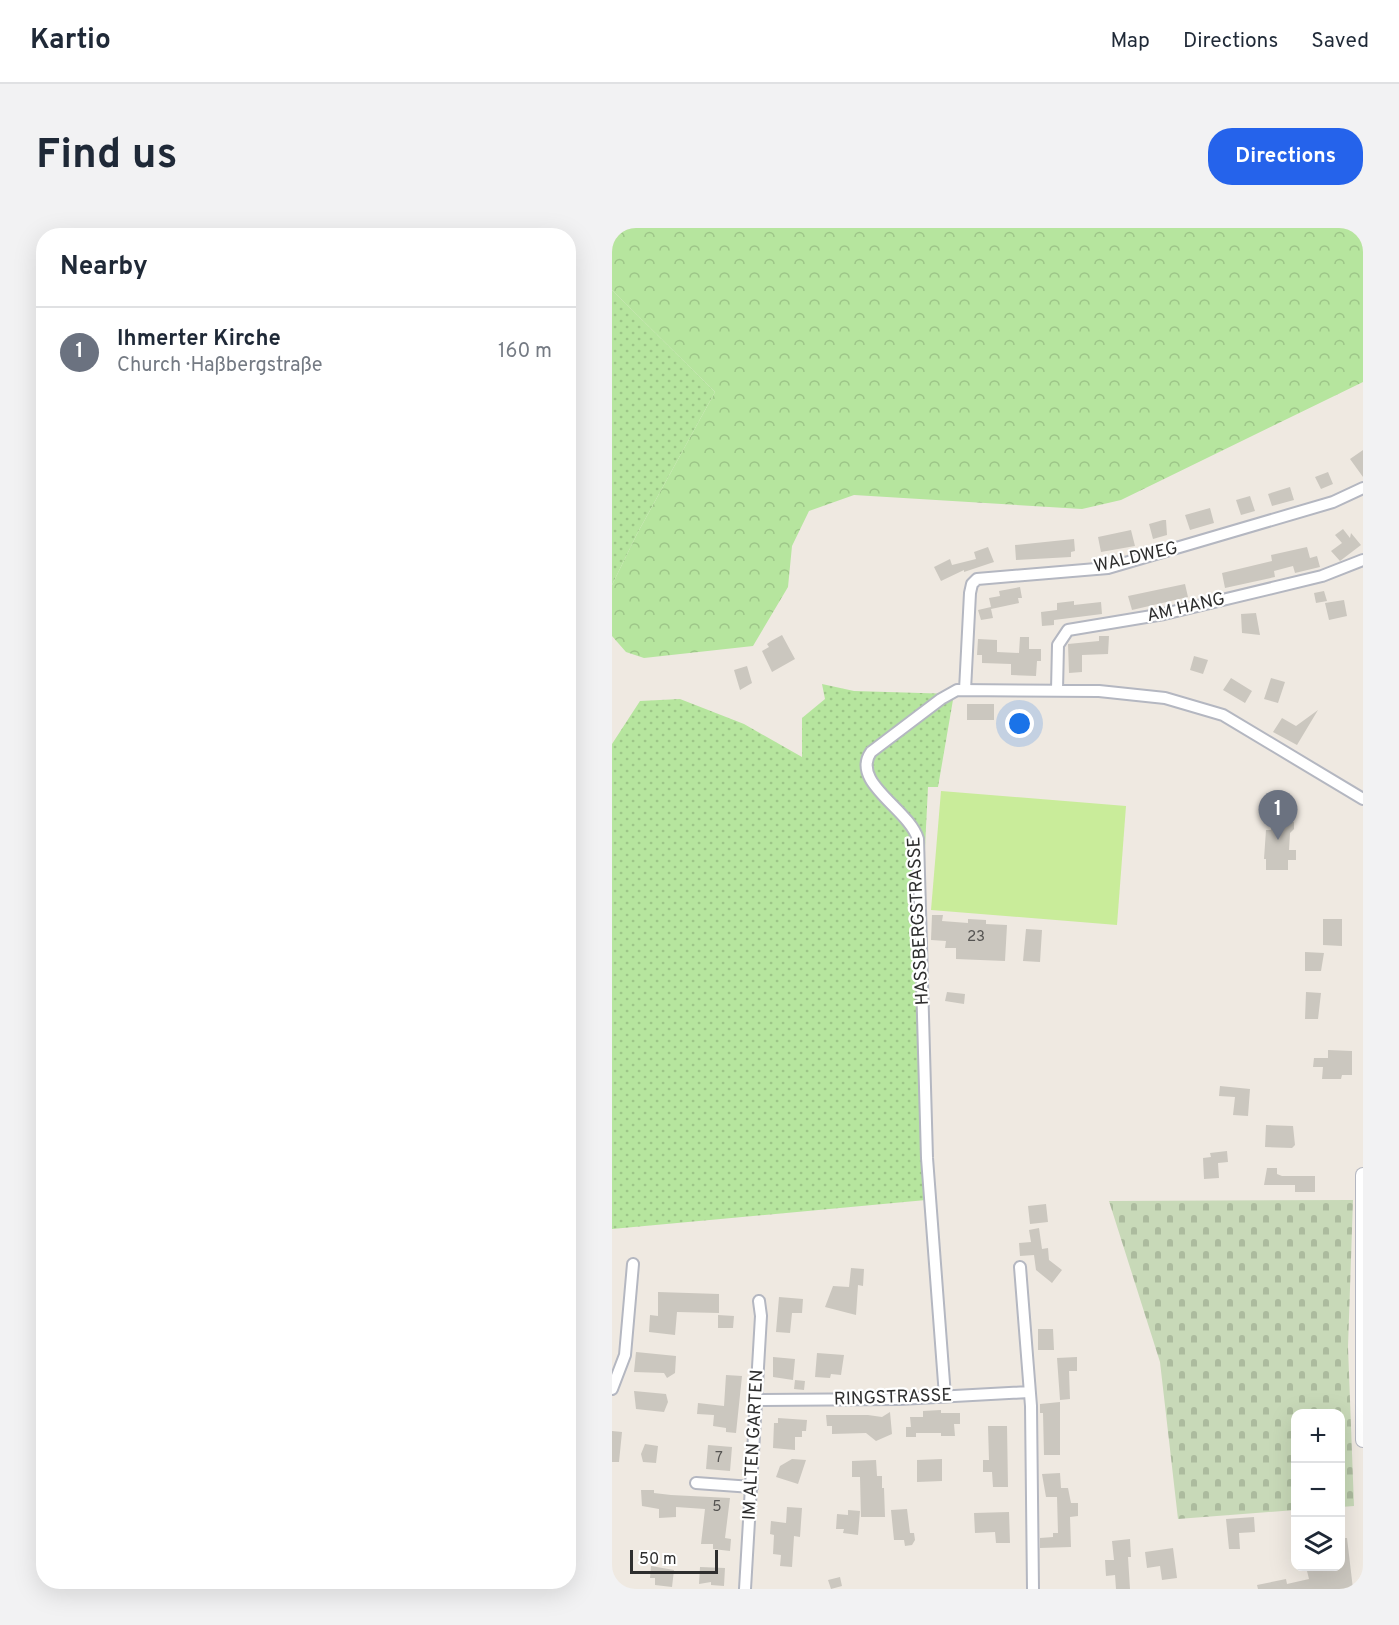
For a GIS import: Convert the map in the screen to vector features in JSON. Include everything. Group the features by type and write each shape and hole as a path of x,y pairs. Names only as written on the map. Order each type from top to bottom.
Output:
{"main road":[{"path":"1363,1175 1363,1440"}],"street":[{"name":"WALDWEG","path":"965,690 970,593 972,584 977,579 1108,568 1333,502 1363,488"},
{"name":"AM HANG","path":"1057,690 1058,645 1068,630 1155,616 1312,579 1341,571 1363,560"},
{"name":"HASSBERGSTRASSE","path":"945,1396 927,1158 918,839 904,814 872,784 865,767 867,757 941,699 957,690 1057,690 1149,694 1223,715 1363,799"},
{"path":"612,1389 624,1355 633,1264"},
{"path":"1020,1267 1029,1392 1034,1589"},
{"name":"IM ALTEN GARTEN","path":"745,1589 762,1310 759,1301"},
{"name":"RINGSTRASSE","path":"757,1400 1029,1392"},
{"path":"696,1483 752,1487"}],"green space":[{"path":"612,228 1363,228 1363,382 1121,500 1082,509 854,495 809,511 792,546 788,587 753,646 644,658 626,652 612,636 612,585 637,534 715,392 612,290"},
{"path":"612,290 715,392 637,534 612,585"},
{"path":"822,684 854,691 954,694 938,787 928,787 921,1020 923,1163 926,1200 612,1229 612,744 640,701 680,699 744,724 802,757 802,718 825,699"},
{"path":"941,791 1126,806 1117,925 931,910"},
{"path":"1353,1200 1348,1347 1354,1506 1345,1507 1345,1409 1291,1409 1291,1510 1178,1519 1160,1362 1109,1201"}],"building":[{"path":"1363,450 1363,477 1350,459"},
{"path":"1328,472 1333,484 1321,489 1315,477"},
{"path":"1290,487 1294,500 1272,506 1268,494"},
{"path":"1250,496 1255,511 1241,515 1236,500"},
{"path":"1210,508 1214,523 1190,530 1185,515"},
{"path":"1166,520 1167,535 1153,539 1149,524"},
{"path":"1343,529 1350,538 1351,533 1361,545 1340,561 1331,551 1342,543 1335,535"},
{"path":"1131,530 1135,546 1101,552 1098,537"},
{"path":"1074,539 1075,551 1071,552 1071,557 1016,560 1015,545"},
{"path":"988,547 994,562 964,572 964,570 941,581 934,567 950,559 952,565 976,559 974,552"},
{"path":"1307,547 1310,558 1317,556 1320,567 1295,573 1293,566 1274,571 1275,577 1225,588 1222,573 1272,561 1271,555"},
{"path":"1185,584 1188,597 1132,610 1128,596"},
{"path":"1020,587 1022,598 1018,598 1019,603 991,609 993,618 981,620 978,610 991,607 989,598 1000,596 999,591"},
{"path":"1324,591 1327,601 1316,603 1314,593"},
{"path":"1344,600 1347,616 1329,620 1325,603"},
{"path":"1074,601 1074,605 1101,602 1102,614 1054,620 1054,625 1042,626 1041,612 1057,610 1057,603"},
{"path":"1256,613 1260,635 1242,633 1241,614"},
{"path":"782,635 795,659 772,672 762,651 769,647 767,644"},
{"path":"1099,636 1109,636 1108,654 1082,655 1082,672 1069,673 1068,644 1099,641"},
{"path":"1020,637 1029,637 1029,649 1041,649 1041,661 1037,661 1036,676 1011,675 1011,664 982,663 982,655 977,655 978,639 997,640 997,652 1019,653"},
{"path":"1194,656 1208,660 1203,674 1190,670"},
{"path":"747,666 752,683 740,690 734,670"},
{"path":"1231,678 1252,691 1245,703 1223,690"},
{"path":"1271,678 1285,682 1278,703 1264,699"},
{"path":"967,704 994,704 994,720 967,720"},
{"path":"1318,710 1297,745 1273,732 1282,718 1296,726"},
{"path":"1278,820 1294,822 1294,829 1290,833 1289,850 1296,850 1296,860 1288,860 1288,870 1266,870 1266,859 1264,859 1266,830 1271,830 1271,822"},
{"path":"932,915 943,915 942,921 968,923 968,919 986,920 986,924 1007,925 1005,961 956,959 956,948 945,948 946,941 931,940"},
{"path":"1323,919 1342,919 1342,946 1323,945"},
{"path":"1026,929 1042,930 1040,962 1023,961"},
{"path":"1305,952 1324,953 1321,971 1305,971"},
{"path":"947,992 965,994 964,1004 945,1001"},
{"path":"1306,992 1321,993 1318,1019 1305,1019"},
{"path":"1328,1050 1352,1051 1352,1075 1342,1075 1341,1079 1322,1079 1323,1067 1313,1067 1314,1058 1328,1058"},
{"path":"1220,1086 1250,1089 1248,1116 1233,1115 1235,1097 1219,1096"},
{"path":"1266,1125 1293,1126 1295,1145 1292,1148 1265,1147"},
{"path":"1227,1151 1228,1162 1218,1163 1219,1178 1204,1179 1203,1158 1211,1157 1210,1153"},
{"path":"1267,1168 1277,1168 1277,1174 1282,1176 1315,1176 1315,1192 1295,1192 1295,1185 1264,1185"},
{"path":"1046,1204 1048,1222 1030,1224 1028,1206"},
{"path":"1039,1228 1042,1249 1048,1248 1049,1260 1062,1270 1052,1283 1036,1270 1034,1255 1020,1256 1019,1243 1031,1242 1029,1230"},
{"path":"851,1268 864,1269 863,1286 858,1285 856,1315 825,1307 833,1286 849,1287"},
{"path":"658,1292 719,1294 719,1313 677,1312 675,1335 649,1332 650,1315 658,1316"},
{"path":"779,1297 803,1299 802,1313 792,1313 790,1333 776,1332"},
{"path":"718,1315 734,1316 733,1328 718,1328"},
{"path":"1038,1329 1053,1329 1054,1350 1038,1350"},
{"path":"636,1352 676,1356 675,1373 667,1378 664,1373 634,1372"},
{"path":"817,1353 844,1355 841,1375 831,1374 830,1378 815,1377"},
{"path":"773,1357 795,1359 793,1380 773,1377"},
{"path":"1077,1357 1077,1371 1069,1371 1070,1399 1060,1400 1057,1358"},
{"path":"726,1375 742,1376 736,1433 726,1432 726,1428 713,1426 714,1415 697,1414 698,1403 724,1406"},
{"path":"795,1380 805,1381 804,1390 794,1389"},
{"path":"634,1391 666,1394 668,1402 664,1412 636,1409"},
{"path":"1060,1402 1060,1455 1044,1455 1043,1413 1040,1413 1040,1404"},
{"path":"941,1410 941,1413 960,1413 960,1424 954,1424 955,1436 941,1436 941,1433 916,1433 916,1437 906,1437 906,1427 911,1427 910,1417 923,1417 923,1411"},
{"path":"890,1412 892,1434 876,1441 866,1433 832,1434 832,1426 827,1426 826,1415 882,1417"},
{"path":"778,1418 807,1420 806,1431 802,1431 802,1437 795,1437 795,1450 773,1448 774,1423 778,1423"},
{"path":"988,1426 1007,1426 1008,1487 993,1487 992,1472 983,1472 983,1460 989,1460"},
{"path":"612,1431 622,1432 619,1462 612,1462"},
{"path":"645,1444 658,1446 656,1463 643,1462 641,1454"},
{"path":"708,1445 732,1447 730,1471 706,1469"},
{"path":"792,1459 806,1460 798,1484 776,1477 780,1466"},
{"path":"942,1459 942,1481 917,1482 917,1460"},
{"path":"876,1460 877,1476 882,1476 882,1488 884,1488 885,1517 861,1517 860,1477 852,1477 852,1461"},
{"path":"1060,1473 1061,1488 1068,1488 1071,1503 1078,1503 1078,1516 1070,1517 1071,1547 1040,1548 1040,1538 1053,1537 1053,1533 1058,1533 1057,1497 1046,1497 1042,1474"},
{"path":"641,1490 654,1490 654,1493 671,1495 730,1498 725,1538 731,1539 730,1551 713,1549 713,1544 701,1544 705,1509 676,1507 676,1517 659,1518 659,1509 642,1506"},
{"path":"787,1507 802,1508 800,1537 794,1536 792,1567 780,1566 781,1555 773,1554 774,1535 770,1534 771,1521 786,1523"},
{"path":"907,1509 910,1533 914,1533 915,1540 912,1545 905,1546 904,1540 894,1540 891,1510"},
{"path":"848,1510 860,1511 858,1535 843,1533 844,1529 836,1529 837,1514 848,1515"},
{"path":"1009,1512 1010,1543 996,1543 995,1532 975,1533 974,1513"},
{"path":"1254,1517 1255,1532 1239,1533 1240,1549 1229,1549 1226,1519"},
{"path":"1345,1538 1347,1538 1353,1589 1258,1589 1257,1585 1286,1579 1287,1584 1309,1579 1307,1571 1345,1571"},
{"path":"1130,1539 1131,1557 1128,1557 1130,1589 1116,1589 1115,1575 1106,1576 1105,1560 1114,1560 1112,1541"},
{"path":"1173,1548 1177,1578 1162,1580 1160,1566 1147,1568 1145,1552"},
{"path":"651,1566 674,1570 672,1587 655,1585 655,1578 650,1578"},
{"path":"700,1567 725,1568 724,1586 711,1585 711,1582 699,1584"},
{"path":"840,1577 842,1586 831,1589 828,1580"}],"place":[{"name":"Ihmerter Kirche","path":"1278,840"}]}
